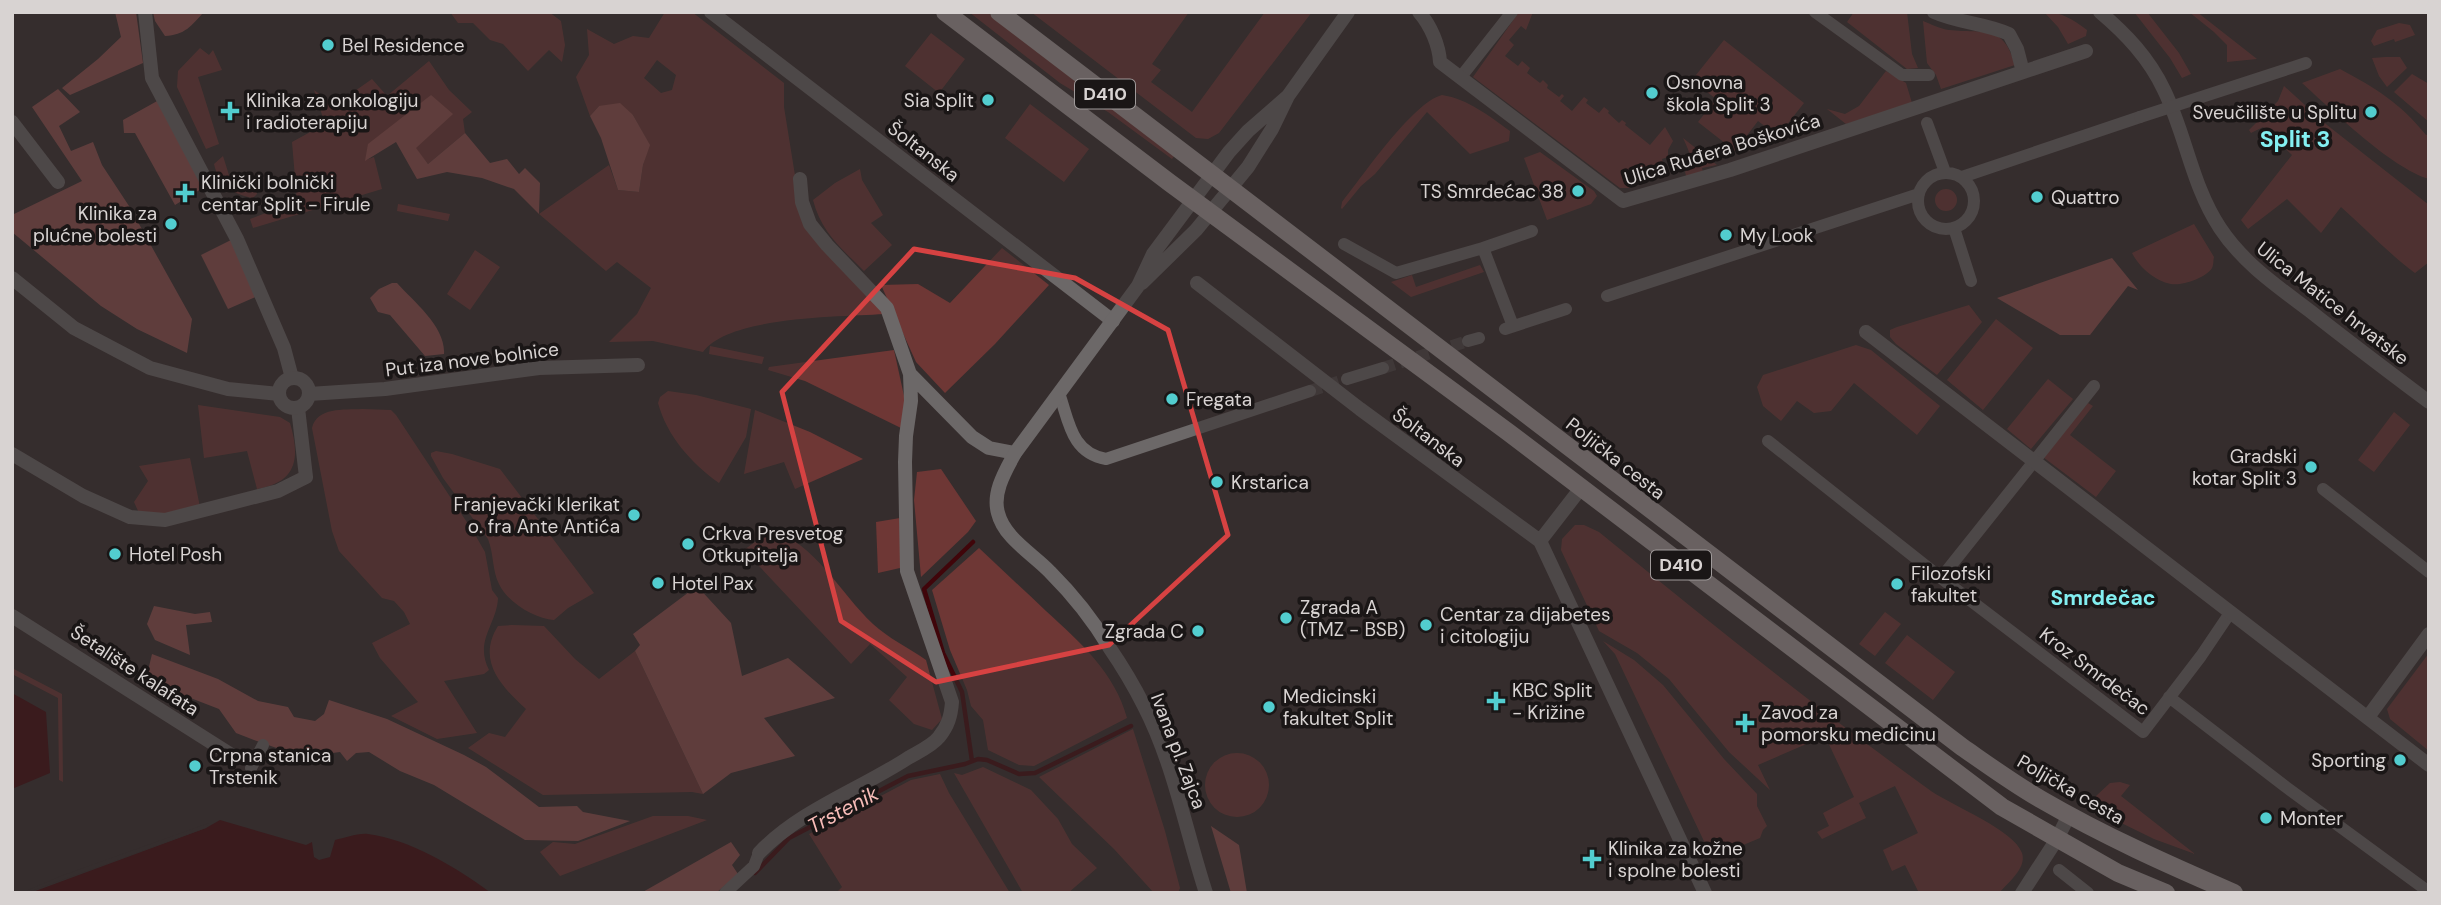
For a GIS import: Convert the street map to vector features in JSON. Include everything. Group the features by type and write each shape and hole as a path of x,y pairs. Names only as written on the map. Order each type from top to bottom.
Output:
{"main road":[{"name":"D410","path":"945,12 2002,807 2118,873 2166,893"},
{"name":"Poljička cesta","path":"999,12 1962,747 2069,815 2149,856 2234,893"}],"street":[{"path":"145,12 152,78 236,239 284,348 292,378"},
{"name":"Šoltanska","path":"711,12 1113,321"},
{"path":"1138,286 1187,240 1260,149 1288,96 1348,12"},
{"name":"Ulica Ruđera Boškovića","path":"1419,12 1431,31 1439,51 1440,62 1623,201 1730,170 2086,51"},
{"path":"1460,78 1512,12"},
{"path":"1815,12 1902,75 1929,75"},
{"path":"1934,12 1946,18 2010,34 2023,72"},
{"name":"Ulica Matice hrvatske","path":"2100,12 2127,37 2152,68 2165,91 2204,199 2231,244 2246,261 2278,287 2429,402"},
{"path":"1962,177 2306,63"},
{"path":"1138,286 1153,254 1235,144 1288,96"},
{"path":"12,122 58,182"},
{"path":"1927,123 1945,172"},
{"path":"1945,172 1962,177 1969,184 1975,202 1968,219 1954,228 1942,229 1926,220 1918,203 1922,187 1931,177 1945,172"},
{"path":"725,893 754,866 759,853 784,831 818,809 899,765 938,739 951,718 952,702 907,570 905,462 911,401 910,374 887,308 810,224 802,202 800,179"},
{"path":"1608,296 1919,194"},
{"path":"1954,228 1970,281"},
{"path":"1344,244 1396,273 1532,231"},
{"path":"1483,248 1509,328 1566,309"},
{"path":"12,278 74,328 150,368 228,389 279,394"},
{"name":"Šoltanska","path":"1197,284 1539,541 1705,893"},
{"name":"Ivana pl. Zajca","path":"1138,286 1015,453 1002,477 997,512 1006,530 1076,601 1108,645 1145,708 1176,789 1206,893"},
{"path":"1866,332 2429,765"},
{"name":"Put iza nove bolnice","path":"309,394 385,389 539,368 638,365"},
{"path":"1347,379 1383,368"},
{"path":"910,374 972,437 989,448 1015,453"},
{"path":"292,378 305,382 309,394 306,403 292,408 284,405 279,394 284,382 292,378"},
{"path":"1941,578 2094,386"},
{"path":"1059,393 1077,443 1093,457 1106,459 1310,391"},
{"path":"12,454 83,496 130,517 165,520 278,491 306,477 298,408"},
{"name":"Kroz Smrdečac","path":"1768,441 1941,578 2143,732 2201,656 2230,612"},
{"path":"1539,541 1581,488"},
{"path":"2323,489 2429,572"},
{"name":"Šetalište kalafata","path":"12,616 236,758"},
{"path":"2368,716 2429,634"},
{"path":"2169,696 2286,788 2429,892"},
{"path":"251,768 263,745"},
{"path":"2022,893 2057,839 2069,815"},
{"path":"2059,870 2088,893"}],"highlighted area":[{"path":"914,249 1075,278 1168,330 1228,535 1109,645 936,682 841,621 782,392"}],"shaded area":[{"path":"115,12 136,12 143,63 70,95 62,88 121,37"},
{"path":"153,12 204,12 183,32 165,36 155,21"},
{"path":"450,12 549,12 561,21 565,45 562,62 549,50 528,71 503,44 490,40 473,23 458,23"},
{"path":"665,12 692,12 784,83 784,107 802,219 884,314 814,318 760,325 716,340 703,352 653,341 609,342 637,314 651,288 617,262 606,271 539,214 609,165 618,190 639,192 649,144 633,115 599,106 590,116 576,77 589,55 587,29 614,44 633,36 649,38","holes":["657,60 676,75 672,90 661,93 644,78"]},
{"path":"969,12 987,12 1175,155 1172,159 1108,112 1060,83"},
{"path":"1031,12 1189,12 1152,64 1161,70 1151,82 1192,112 1265,12 1312,12 1219,133 1208,139 1196,138"},
{"path":"1519,12 1533,12 1526,30 1521,26 1509,40 1514,45 1505,56 1518,66 1522,61 1530,68 1527,73 1540,83 1543,80 1548,85 1547,88 1559,97 1562,94 1564,96 1560,101 1572,111 1584,97 1588,100 1586,103 1599,113 1604,107 1619,123 1622,120 1650,145 1665,127 1673,141 1668,157 1662,159 1666,173 1628,188 1620,188 1473,77"},
{"path":"1854,12 1907,12 1912,54 1918,68 1907,69 1847,22"},
{"path":"2044,12 2072,19 2087,30 2086,36 2068,44 2058,27"},
{"path":"2134,12 2147,12 2179,53 2191,74 2182,78"},
{"path":"2189,12 2197,12 2257,59 2227,62 2227,45"},
{"path":"1923,21 1946,29 1991,33 2005,42 2015,65 1941,89 1936,75 1927,63"},
{"path":"2399,23 2410,25 2415,35 2374,46 2371,41 2377,30"},
{"path":"931,33 965,59 939,93 905,66"},
{"path":"1724,40 1804,103 1778,136 1758,121 1735,151 1698,122 1716,99 1692,80"},
{"path":"200,48 209,55 213,50 222,70 198,77 219,144 206,149 177,87 178,71"},
{"path":"2400,57 2407,68 2387,87 2372,58"},
{"path":"429,61 449,90 472,112 463,119 465,133 428,164 415,148 431,95 366,160 374,157 382,189 253,228 250,219 297,201 292,142 325,124 314,90 335,105 372,79 387,96"},
{"path":"2340,69 2387,97 2426,135 2429,134 2429,179 2414,173 2380,151 2302,83"},
{"path":"1886,71 1906,83 1912,103 1846,124 1827,109 1845,114 1859,106"},
{"path":"2412,74 2429,84 2429,122 2394,92"},
{"path":"2284,86 2327,125 2429,205 2429,262 2415,273 2341,207 2321,233 2287,199 2248,229 2241,220 2292,155 2263,127 2251,133 2249,130 2278,101"},
{"path":"58,89 80,112 59,126 71,151 93,142 102,165 129,206 192,319 187,353 137,329 101,306 12,232 12,215 82,181 32,107"},
{"path":"431,95 453,114 416,148 428,164 465,133 490,163 507,159 519,174 525,168 540,183 539,214 514,189 482,178 447,172 417,179 396,142 365,161 368,144"},
{"path":"1442,95 1461,100 1486,114 1510,131 1509,141 1470,154 1427,112 1342,209 1342,202 1403,126 1417,111"},
{"path":"159,100 206,186 175,205 135,133 124,133 123,120"},
{"path":"620,103 633,115 650,145 643,165 639,192 618,190 601,138 590,116 599,106"},
{"path":"1030,104 1089,149 1064,182 1005,138"},
{"path":"1683,138 1717,165 1702,168 1703,172 1687,179 1685,172 1690,159"},
{"path":"1540,152 1594,191 1597,196 1591,204 1547,220 1524,158"},
{"path":"223,156 233,188 254,182 257,194 253,198 233,191 219,178 214,164"},
{"path":"860,169 862,180 883,215 871,223 892,245 864,271 827,231 813,200"},
{"path":"1946,189 1956,196 1957,200 1950,210 1946,211 1936,204 1935,200 1942,190"},
{"path":"398,204 450,214 448,221 397,211"},
{"path":"2194,224 2214,257 2212,268 2199,278 2181,284 2159,280 2148,273 2132,253"},
{"path":"233,239 258,296 228,309 201,255"},
{"path":"1002,248 1049,285 945,393 916,362 881,285 918,284 950,303"},
{"path":"475,250 500,267 470,310 447,294"},
{"path":"2112,258 2138,290 2128,286 2090,335 2060,335 1997,298"},
{"path":"1480,265 1484,272 1411,297 1391,282 1412,275 1416,287"},
{"path":"397,283 434,325 440,334 444,354 425,356 390,315 378,312 370,298 379,289"},
{"path":"1969,305 1982,322 1937,375 1890,337 1890,330 1897,327"},
{"path":"1996,319 2033,348 1983,410 1947,380"},
{"path":"1856,345 1871,350 1940,406 1917,435 1854,383 1831,411 1814,413 1797,401 1781,421 1763,406 1757,387 1763,375"},
{"path":"710,346 764,357 762,364 709,354"},
{"path":"894,350 906,405 903,429 805,381 768,370 769,367"},
{"path":"2048,379 2073,399 2031,449 2007,429"},
{"path":"668,391 751,409 746,437 719,483 690,458 667,427 658,403 660,397"},
{"path":"2088,403 2093,406 2070,435 2116,471 2096,497 2043,457"},
{"path":"198,405 280,417 290,423 295,457 288,474 271,486 257,489 247,451 204,458"},
{"path":"362,409 391,410 396,415 485,552 492,590 498,598 485,641 485,660 489,670 484,674 444,681 477,733 437,739 391,716 418,702 380,658 372,643 410,624 394,601 382,598 339,551 332,531 312,428 319,416 325,413"},
{"path":"755,410 810,432 863,459 795,489 784,462 744,474"},
{"path":"2394,412 2410,425 2374,472 2358,460"},
{"path":"436,451 500,469 594,593 568,608 554,620 522,608 508,597 495,573 488,539 443,478 431,456 431,453"},
{"path":"190,458 200,507 170,514 139,513 134,502 148,481 139,466"},
{"path":"941,469 976,521 921,577 914,500 917,472"},
{"path":"900,518 900,568 878,573 876,522"},
{"path":"1575,525 1584,525 1599,532 1763,664 1931,791 2008,836 2022,853 2022,864 2016,875 1999,893 1919,893 1905,865 1892,871 1883,850 1918,833 1895,786 1859,803 1866,818 1822,839 1817,832 1829,826 1823,813 1854,797 1825,736 1758,765 1770,790 1729,752 1669,679 1637,653 1599,631 1561,550 1562,539"},
{"path":"771,530 787,536 801,546 873,624 926,660 942,719 932,730 914,724 889,700 907,677 870,644 851,664 744,550"},
{"path":"979,548 1095,659 1114,687 1127,718 1034,766 1019,765 988,750 983,720 971,706 932,590"},
{"path":"697,586 731,623 742,676 788,658 835,698 764,718 795,756 731,773 703,794 635,651 640,645 633,634"},
{"path":"154,606 195,614 210,612 212,622 186,625 190,655 155,640 147,624"},
{"path":"1885,612 1901,624 1875,656 1859,644"},
{"path":"498,626 544,626 575,659 599,679 635,651 703,794 543,795 468,748 489,733 505,737 526,709 508,692 491,662 492,639"},
{"path":"1907,635 1955,672 1933,700 1885,663"},
{"path":"1603,641 1634,660 1663,685 1724,759 1757,794 1757,806 1767,826 1760,838 1712,858 1615,654"},
{"path":"2429,653 2429,751 2390,719 2387,709"},
{"path":"152,654 218,679 258,701 288,707 294,717 315,721 324,714 329,700 387,719 486,767 539,807 577,806 583,812 630,821 578,841 525,840 434,785 400,771 369,752 356,753 347,761 340,752 302,757 236,733 219,709 175,692 147,675"},
{"path":"12,668 62,694 63,782 59,780 58,698 12,674"},
{"path":"12,693 46,712 50,773 12,789"},
{"path":"1133,729 1165,831 1180,888 1178,893 1154,893 1114,849 1039,777"},
{"path":"1231,753 1243,753 1260,762 1267,773 1267,797 1260,808 1243,817 1231,817 1219,812 1210,803 1205,791 1205,779 1210,767 1219,758"},
{"path":"983,767 1031,790 1058,819 1072,844 1097,868 1068,893 1023,893 954,773 962,775"},
{"path":"940,774 1010,893 836,893 842,887 809,834 911,780"},
{"path":"2110,783 2130,785 2121,796 2195,854 2154,839 2097,811 2094,805 2096,796"},
{"path":"653,816 688,816 707,820 560,876 540,852 553,842 575,844"},
{"path":"220,820 306,845 312,842 314,857 319,860 330,857 335,840 364,834 384,837 432,856 491,893 30,893 206,828"},
{"path":"1211,826 1239,845 1247,893 1231,893"},
{"path":"731,842 740,855 732,865 738,874 716,893 641,893"}],"pier":[{"path":"209,823 206,828 26,893 61,876"}],"waterway":[{"name":"Trstenik","path":"972,761 962,692 943,653 924,589 973,542"},
{"name":"Trstenik","path":"755,873 789,838 908,776 978,759 987,760 1019,774 1035,773 1131,726"}],"tunnel":[{"path":"1383,368 1468,341"},
{"path":"1310,391 1347,379"}],"place":[{"name":"Bel Residence","path":"328,45"},
{"name":"Osnovna škola Split 3","path":"1652,93"},
{"name":"Sia Split","path":"988,100"},
{"name":"Klinika za onkologiju i radioterapiju","path":"230,111"},
{"name":"Sveučilište u Splitu","path":"2371,112"},
{"name":"TS Smrdećac 38","path":"1578,191"},
{"name":"Klinički bolnički centar Split - Firule","path":"185,193"},
{"name":"Quattro","path":"2037,197"},
{"name":"Klinika za plućne bolesti","path":"171,224"},
{"name":"My Look","path":"1726,235"},
{"name":"Fregata","path":"1172,399"},
{"name":"Gradski kotar Split 3","path":"2311,467"},
{"name":"Krstarica","path":"1217,482"},
{"name":"Franjevački klerikat o. fra Ante Antića","path":"634,515"},
{"name":"Crkva Presvetog Otkupitelja","path":"688,544"},
{"name":"Hotel Posh","path":"115,554"},
{"name":"Hotel Pax","path":"658,583"},
{"name":"Filozofski fakultet","path":"1897,584"},
{"name":"Zgrada A (TMZ - BSB)","path":"1286,618"},
{"name":"Centar za dijabetes i citologiju","path":"1426,625"},
{"name":"Zgrada C","path":"1198,631"},
{"name":"KBC Split - Križine","path":"1496,701"},
{"name":"Medicinski fakultet Split","path":"1269,707"},
{"name":"Zavod za pomorsku medicinu","path":"1745,723"},
{"name":"Sporting","path":"2400,760"},
{"name":"Crpna stanica Trstenik","path":"195,766"},
{"name":"Monter","path":"2266,818"},
{"name":"Klinika za kožne i spolne bolesti","path":"1592,859"}],"district":[{"name":"Split 3","path":"2295,139"},
{"name":"Smrdečac","path":"2103,598"}]}
